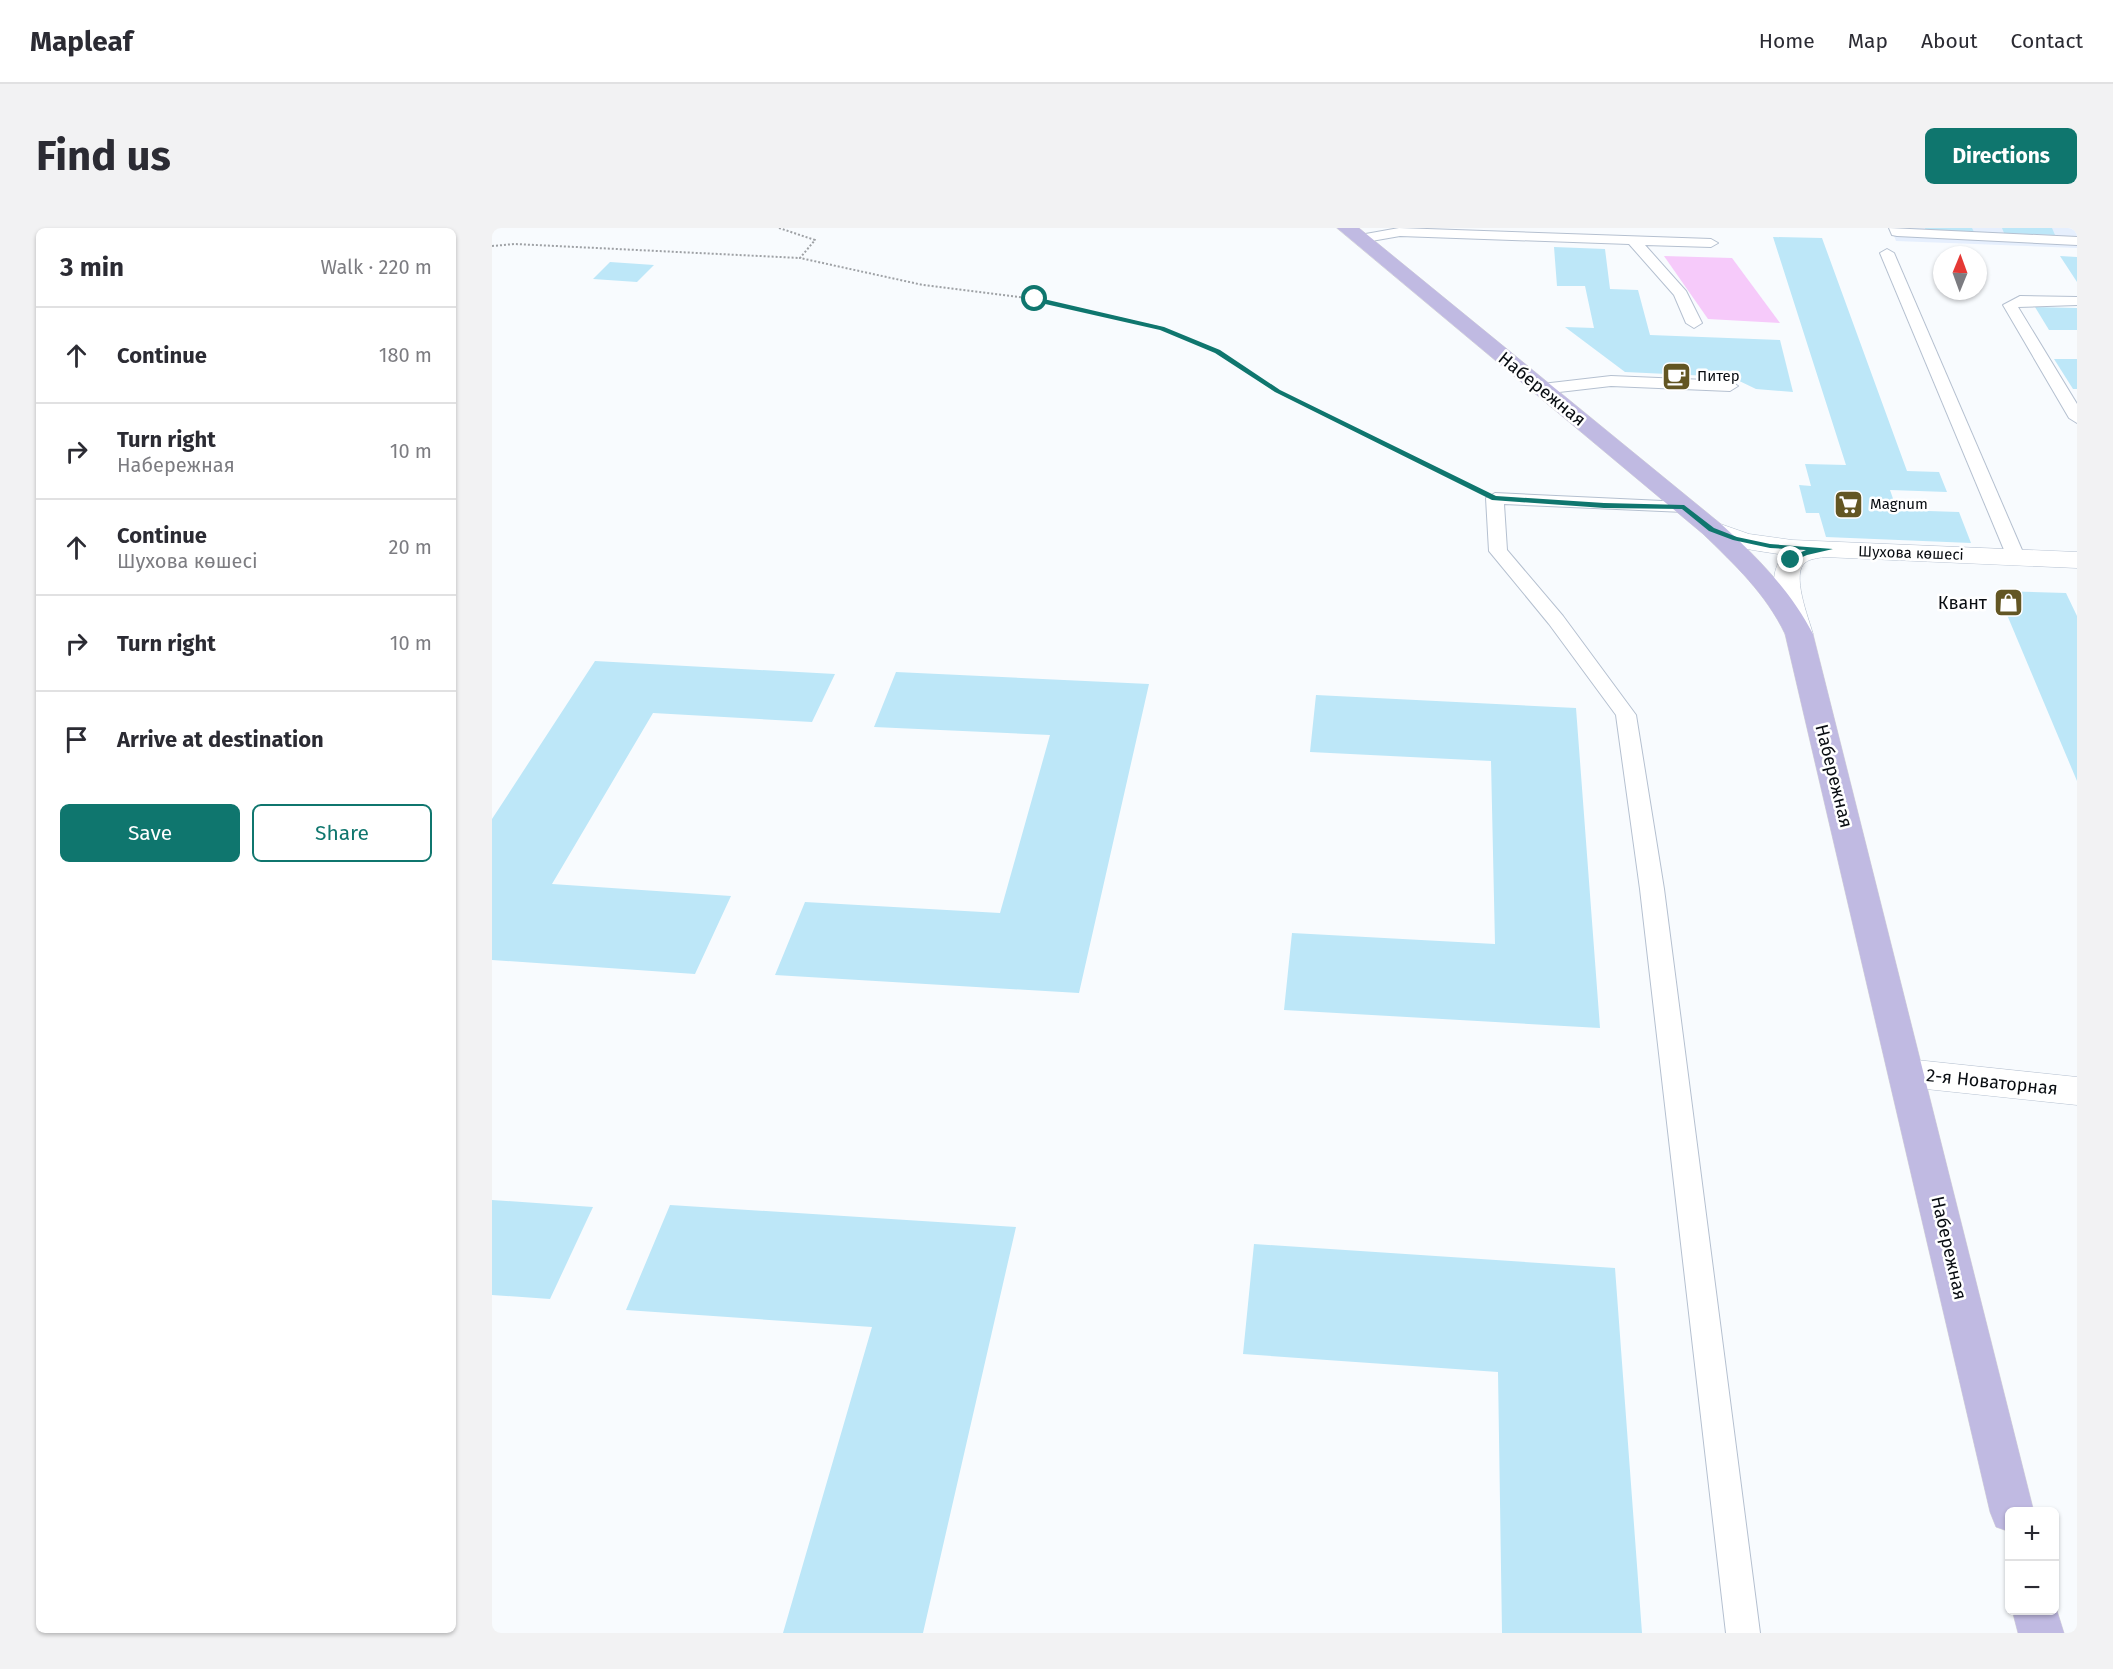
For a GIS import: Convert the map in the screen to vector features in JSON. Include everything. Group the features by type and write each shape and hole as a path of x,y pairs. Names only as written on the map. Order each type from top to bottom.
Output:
{"main road":[{"name":"Набережная","path":"1354,233 1712,529 1769,584 1790,614 1799,634 2011,1507"},
{"path":"2036,1615 2041,1633"}],"street":[{"name":"Шухова көшесі","path":"1712,529 1761,545 2077,560"},
{"path":"1799,634 1786,583 1788,564 1800,554 1829,549"},
{"name":"2-я Новаторная","path":"1907,1073 2077,1091"}],"lane":[{"path":"1896,228 1897,232 1991,233 2077,241"},
{"path":"1354,233 1400,232 1711,243"},
{"path":"1634,241 1681,294 1691,310 1694,323"},
{"path":"1887,253 2016,557"},
{"path":"2077,301 2020,300 2010,305 2077,418"},
{"path":"1542,389 1611,381 1730,386"},
{"path":"1684,507 1604,506 1495,498 1498,551 1556,620 1626,715 1654,901 1743,1633"}],"path":[{"path":"779,228 815,240 800,258"},
{"path":"492,246 515,244 800,258 923,285 1035,299 1162,328 1217,352 1277,391 1495,498"}],"shaded area":[{"path":"1891,228 2077,228 2077,248 1896,241"},
{"path":"1664,256 1732,258 1780,323 1708,319"}],"building":[{"path":"1925,228 1972,228 1974,232 1926,231"},
{"path":"2002,228 2052,228 2055,235 2004,233"},
{"path":"1773,237 1822,238 1907,471 1939,472 1947,492 1890,490 1897,510 1959,512 1971,543 1826,537 1819,513 1806,513 1799,485 1811,486 1805,464 1846,465"},
{"path":"1554,247 1605,249 1610,289 1638,290 1650,335 1780,340 1793,392 1756,389 1731,377 1625,372 1565,327 1594,328 1585,286 1557,286"},
{"path":"2060,256 2077,257 2077,282"},
{"path":"610,262 654,265 637,282 593,279"},
{"path":"2035,307 2077,308 2077,330 2049,330"},
{"path":"2054,359 2077,359 2077,389 2073,389"},
{"path":"1997,591 2066,593 2077,616 2077,781"},
{"path":"595,661 835,674 812,722 653,713 552,884 731,896 695,974 492,960 492,819"},
{"path":"896,672 1149,684 1079,993 775,975 805,902 1000,913 1050,735 874,727"},
{"path":"1316,695 1576,708 1600,1028 1284,1010 1292,933 1495,944 1491,761 1310,752"},
{"path":"492,1200 593,1207 550,1299 492,1295"},
{"path":"670,1205 1016,1227 923,1633 783,1633 872,1327 626,1310"},
{"path":"1254,1244 1615,1268 1642,1633 1502,1633 1498,1372 1243,1354"}],"place":[{"name":"Питер","path":"1676,376"},
{"name":"Magnum","path":"1849,504"},
{"name":"Квант","path":"2008,603"}],"route":[{"path":"1035,299 1162,328 1217,352 1277,391 1495,498 1604,506 1684,507 1712,529 1735,539 1770,546 1829,549 1806,553 1791,560"}]}
